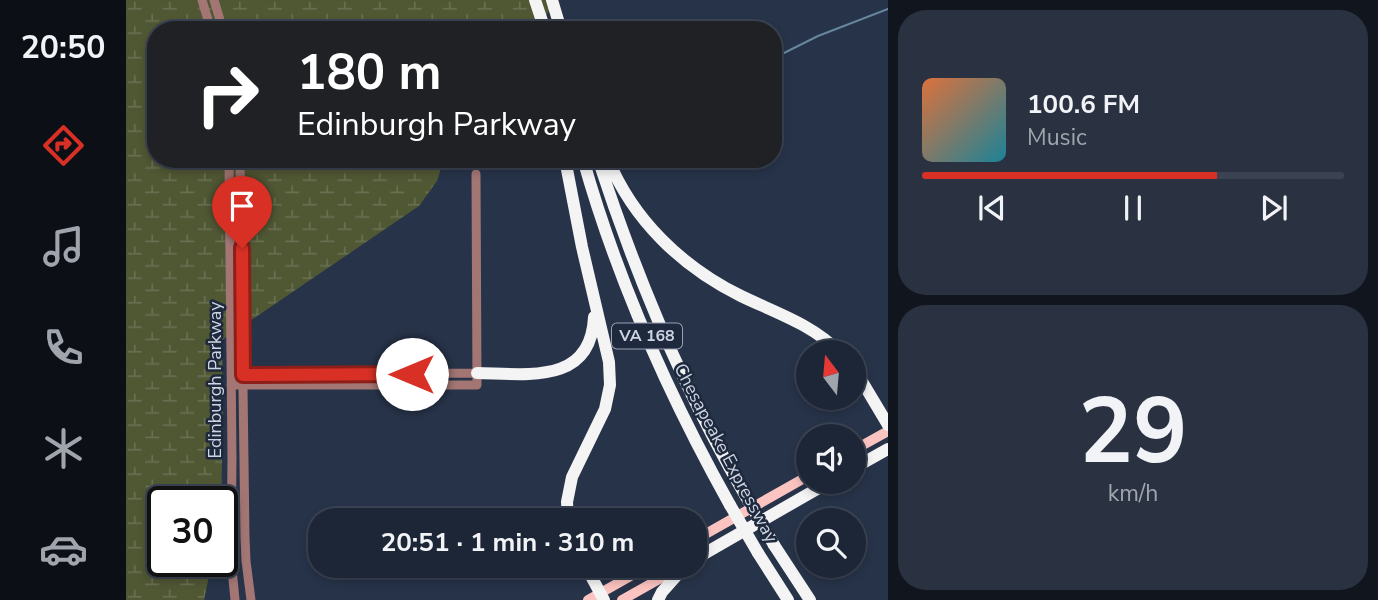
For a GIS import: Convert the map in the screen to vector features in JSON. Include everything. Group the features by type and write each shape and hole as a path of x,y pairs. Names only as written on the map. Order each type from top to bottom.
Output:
{"highway":[{"path":"533,0 536,21"},
{"path":"533,0 541,21"},
{"path":"552,0 558,21"},
{"path":"567,168 608,362 610,385 604,409 572,477 567,508"},
{"name":"Chesapeake Expressway","path":"586,168 613,252 636,311 686,420 730,505 787,600"},
{"name":"Chesapeake Expressway","path":"601,168 658,321 704,421 744,495 810,600"},
{"path":"612,168 643,219 688,264 726,289 808,328 824,340"},
{"path":"477,379 543,374 562,369 579,359 588,346 593,330 595,303"},
{"path":"866,388 888,425"},
{"path":"866,461 888,449"},
{"path":"707,552 808,494"},
{"path":"591,578 602,597"},
{"path":"658,600 674,578"}],"main road":[{"path":"866,443 888,431"},
{"path":"707,533 796,482"},
{"path":"588,600 602,597 630,578"},
{"path":"622,600 662,578"}],"street":[{"path":"202,0 208,21"},
{"path":"214,0 220,21"},
{"name":"Edinburgh Parkway","path":"229,168 231,558 235,600"},
{"name":"Edinburgh Parkway","path":"240,168 245,549 251,600"},
{"path":"231,380 477,379 476,174"}],"green space":[{"path":"126,0 555,0 543,21 147,21 147,168 441,168 437,181 419,206 222,340 221,486 147,486 147,577 209,577 204,600 126,600"}],"waterway":[{"path":"782,54 818,36 888,9"}],"route":[{"path":"242,248 243,375 412,374"}]}
